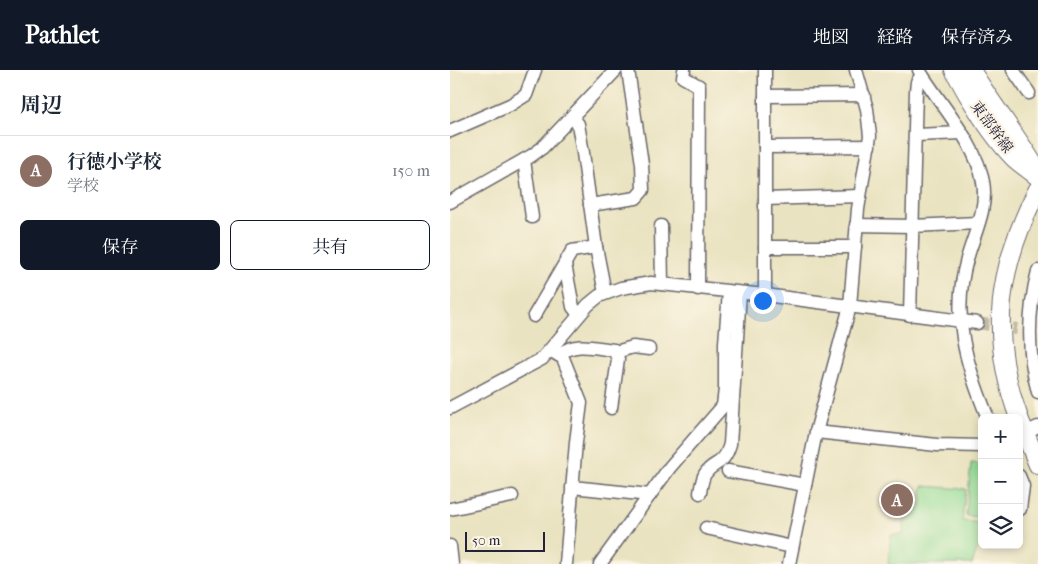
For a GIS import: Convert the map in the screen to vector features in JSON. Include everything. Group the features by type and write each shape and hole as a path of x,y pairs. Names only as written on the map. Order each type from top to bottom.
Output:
{"main road":[{"name":"東部幹線","path":"954,70 981,114 1004,146 1017,160 1038,177"},
{"name":"東部幹線","path":"971,70 1038,172"},
{"path":"1038,189 1021,223 1007,265 1000,317 1006,372 1038,465"}],"street":[{"path":"450,131 510,105 526,95 535,70"},
{"path":"450,202 542,148 616,70"},
{"path":"590,205 636,198 643,190 642,164 628,70"},
{"path":"684,70 683,76 699,86 698,289"},
{"path":"764,295 766,70"},
{"path":"789,564 816,432 850,306 856,225 869,146 870,127 864,95 856,70"},
{"path":"1013,70 1029,93"},
{"path":"921,73 961,133 976,159 983,180 984,198 965,267 960,322 968,366 986,414"},
{"path":"910,315 916,84 921,73"},
{"path":"765,96 864,95"},
{"path":"572,116 578,124 596,247 605,293"},
{"path":"916,135 961,133"},
{"path":"765,146 869,146"},
{"path":"524,160 532,217"},
{"path":"765,199 860,196"},
{"path":"856,225 912,226 978,223"},
{"path":"661,226 662,284"},
{"path":"534,316 572,251 596,247"},
{"path":"765,247 855,247"},
{"path":"565,264 573,307 579,315"},
{"path":"1038,271 1028,330 1032,365 1038,392"},
{"path":"554,352 579,315 594,300 605,293 621,288 651,283 764,295 977,324"},
{"path":"700,493 704,475 722,462 728,453 730,444 734,293"},
{"path":"600,564 670,467 722,406 725,389 725,343 734,293"},
{"path":"450,408 554,352 576,346 614,350 616,352 633,347 649,349"},
{"path":"554,352 563,358 581,403 566,564"},
{"path":"611,408 618,359 616,352"},
{"path":"816,432 937,445 978,446"},
{"path":"728,471 805,486"},
{"path":"572,487 650,495"},
{"path":"450,509 512,496"},
{"path":"706,528 792,547"},
{"path":"450,546 452,564"}],"green space":[{"path":"971,463 978,464 978,517 966,516"},
{"path":"923,486 966,489 962,521 978,523 978,548 972,564 888,564 891,535 903,534 906,505 921,506"}],"tunnel":[{"path":"977,323 1017,329"}],"place":[{"name":"行徳小学校","path":"897,500"}]}
